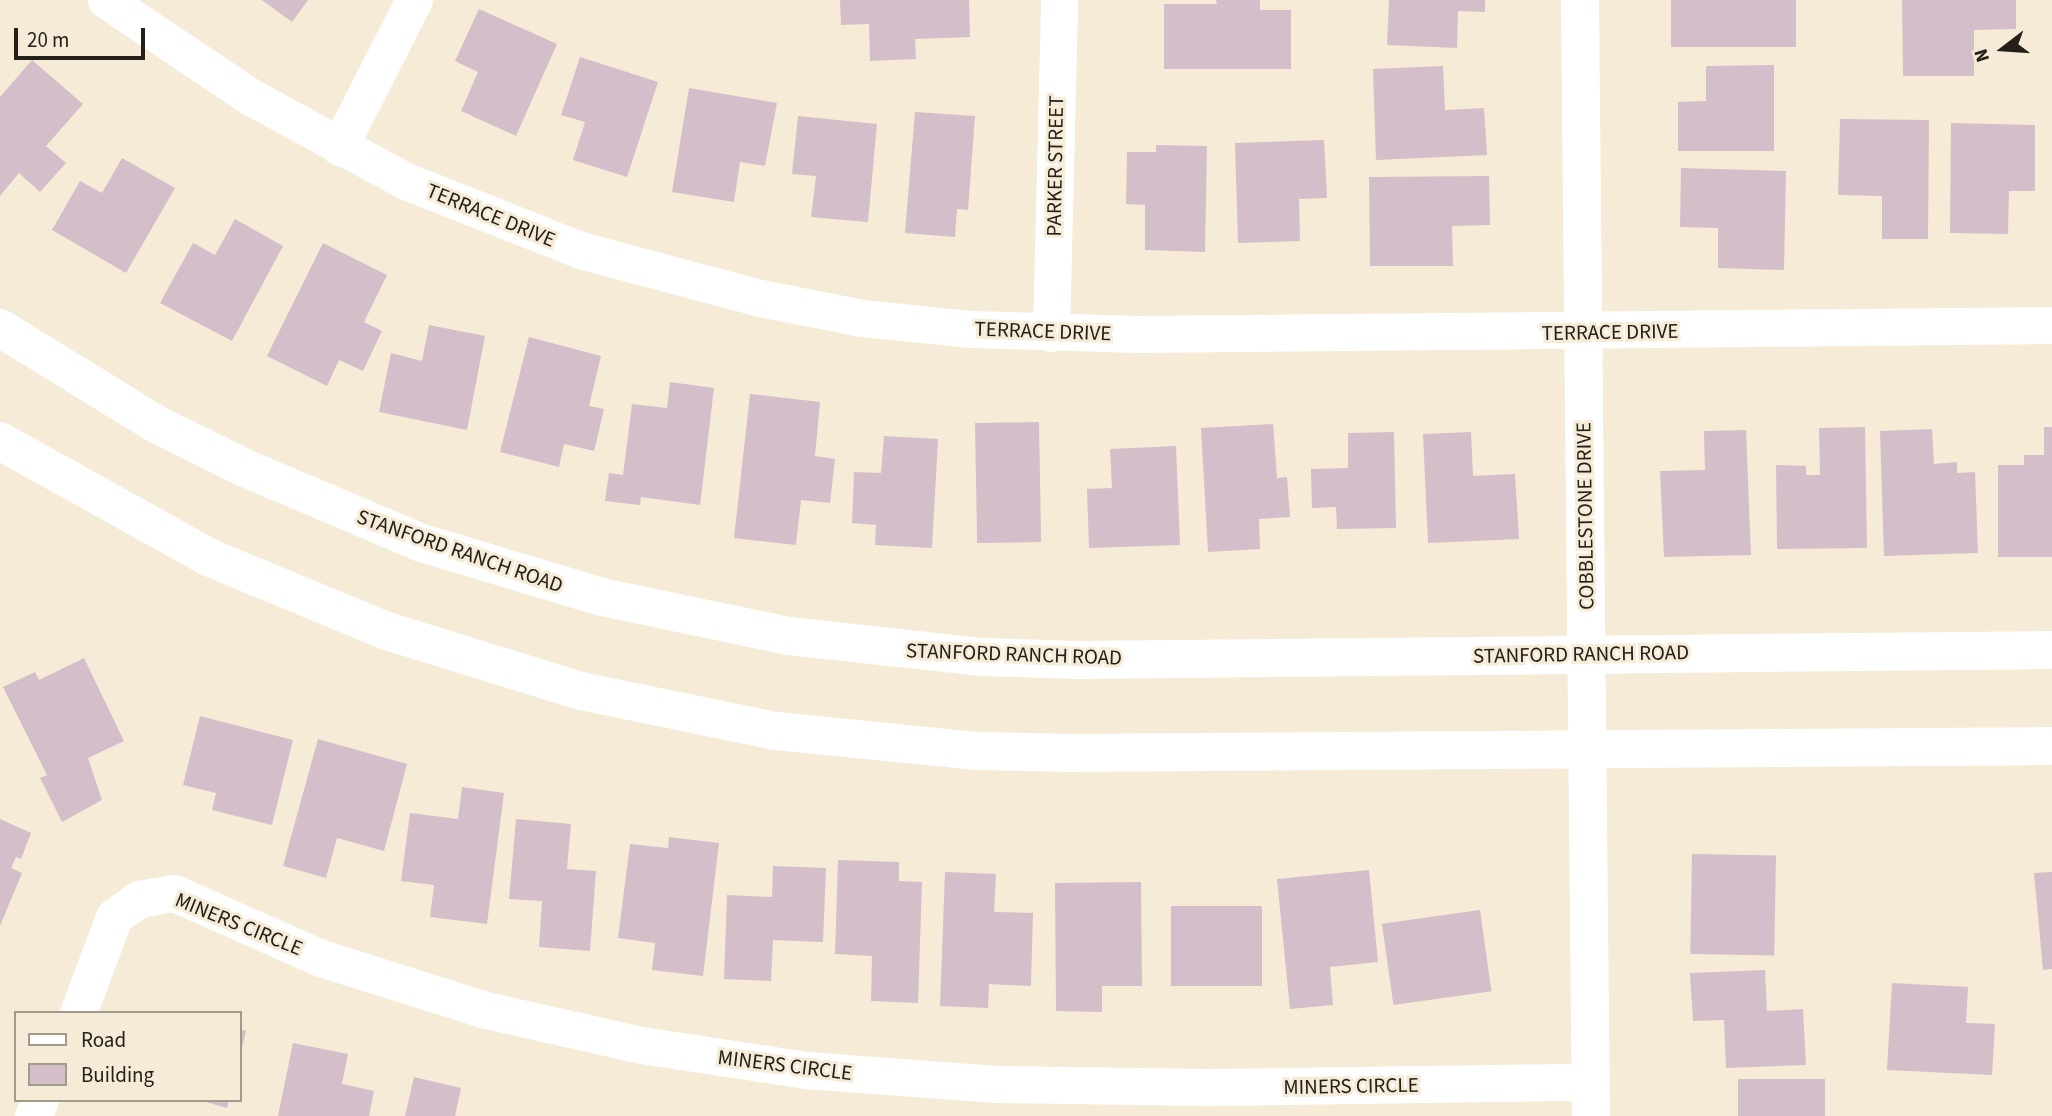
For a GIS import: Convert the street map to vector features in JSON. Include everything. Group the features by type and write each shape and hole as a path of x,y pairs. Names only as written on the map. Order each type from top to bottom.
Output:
{"main road":[{"name":"COBBLESTONE DRIVE","path":"1580,0 1590,1099"},
{"name":"STANFORD RANCH ROAD","path":"0,328 156,425 331,507 508,572 695,620 876,647 984,657 2052,650"},
{"path":"0,440 196,551 301,598 452,653 581,691 776,731 978,751 2052,746"}],"street":[{"name":"TERRACE DRIVE","path":"106,0 239,90 339,147 406,181 580,250 661,274 862,318 1051,333 1583,332 2052,326"},
{"path":"339,147 415,0"},
{"name":"PARKER STREET","path":"1051,333 1059,0"},
{"name":"MINERS CIRCLE","path":"79,1011 114,918 139,900 174,893 321,958 486,1010 641,1045 806,1070 996,1084 1590,1099"}],"building":[{"path":"262,0 308,0 292,22"},
{"path":"840,0 969,0 970,37 915,39 916,59 870,61 869,24 841,25"},
{"path":"1216,0 1260,0 1260,10 1291,10 1291,69 1164,69 1164,4 1217,4"},
{"path":"1389,0 1485,0 1485,12 1458,11 1457,48 1387,45"},
{"path":"1671,0 1796,0 1796,47 1671,47"},
{"path":"1902,0 2016,0 2016,29 1974,30 1974,76 1903,76"},
{"path":"479,9 557,44 516,136 461,111 478,72 455,61"},
{"path":"580,57 658,82 627,177 573,160 585,122 561,115"},
{"path":"32,60 83,104 46,146 66,163 40,192 19,173 0,196 0,97"},
{"path":"1774,65 1774,151 1678,151 1678,102 1706,101 1706,66"},
{"path":"1443,66 1445,110 1484,108 1487,155 1376,160 1373,69"},
{"path":"689,88 777,103 765,166 740,162 734,202 672,192"},
{"path":"915,112 975,116 968,210 957,209 955,237 905,233"},
{"path":"798,116 877,124 868,222 811,217 816,176 792,174"},
{"path":"1840,119 1929,120 1928,239 1882,239 1882,196 1838,195"},
{"path":"1951,123 2035,125 2035,191 2009,191 2008,234 1950,233"},
{"path":"1324,140 1327,198 1299,199 1300,241 1238,243 1235,143"},
{"path":"1156,145 1207,146 1205,252 1145,250 1145,205 1126,204 1127,152 1156,152"},
{"path":"122,158 175,188 126,273 52,230 80,181 102,193"},
{"path":"1681,168 1786,171 1784,270 1718,268 1718,228 1680,227"},
{"path":"1489,176 1490,225 1452,226 1453,266 1370,266 1369,177"},
{"path":"235,219 283,246 232,341 160,303 193,243 215,255"},
{"path":"323,243 387,275 364,322 382,331 363,371 339,360 327,386 267,356"},
{"path":"429,325 485,336 467,430 379,412 391,353 422,361"},
{"path":"529,337 601,356 589,406 604,409 594,451 564,444 559,467 500,452"},
{"path":"670,382 714,388 700,505 641,497 640,505 605,501 609,473 623,475 632,404 667,408"},
{"path":"750,394 820,402 815,456 835,459 830,503 801,500 796,545 734,538"},
{"path":"1039,422 1041,542 977,543 975,423"},
{"path":"1273,424 1277,478 1287,477 1290,517 1259,519 1260,549 1208,552 1201,428"},
{"path":"1865,427 1867,548 1777,549 1776,465 1806,466 1806,475 1820,475 1819,428"},
{"path":"2044,427 2052,427 2052,557 1998,557 1998,465 2024,465 2024,455 2044,455"},
{"path":"1932,429 1934,464 1957,462 1957,473 1975,472 1978,553 1884,556 1880,431"},
{"path":"1746,430 1751,555 1664,557 1660,471 1705,470 1704,431"},
{"path":"1394,432 1396,528 1337,529 1336,507 1312,508 1311,469 1348,468 1348,433"},
{"path":"1471,432 1473,476 1515,474 1519,539 1428,543 1423,434"},
{"path":"884,436 938,439 932,548 875,545 876,525 852,523 854,472 881,473"},
{"path":"1176,446 1180,545 1089,548 1087,489 1112,488 1110,449"},
{"path":"84,658 124,741 88,758 102,800 62,822 40,778 47,775 3,687 35,672 39,680"},
{"path":"200,716 293,740 272,825 212,810 216,793 183,785"},
{"path":"318,739 407,764 384,851 337,838 326,878 283,866"},
{"path":"462,787 504,793 487,924 430,917 434,885 401,881 410,813 458,819"},
{"path":"0,819 31,833 21,859 16,857 11,868 22,873 0,926"},
{"path":"516,819 571,824 567,869 596,871 590,951 539,947 542,901 509,899"},
{"path":"669,837 719,843 703,976 652,970 655,943 618,938 630,844 668,848"},
{"path":"1692,854 1776,855 1774,955 1690,954"},
{"path":"838,860 899,862 899,881 922,882 918,1003 871,1001 872,956 835,954"},
{"path":"773,866 826,868 823,942 773,940 771,981 724,979 727,895 772,897"},
{"path":"1369,870 1378,962 1330,967 1333,1005 1290,1009 1277,879"},
{"path":"945,872 996,874 994,912 1033,913 1031,986 989,984 988,1008 940,1006"},
{"path":"2052,872 2052,969 2043,970 2034,873"},
{"path":"1141,882 1142,986 1102,986 1102,1012 1056,1011 1055,883"},
{"path":"1171,906 1262,906 1262,986 1171,986"},
{"path":"1480,910 1491,991 1393,1005 1382,924"},
{"path":"1765,970 1767,1011 1803,1009 1806,1065 1726,1068 1724,1020 1693,1021 1690,973"},
{"path":"1892,983 1968,987 1966,1023 1995,1024 1992,1075 1887,1070"},
{"path":"242,1030 246,1031 242,1048"},
{"path":"293,1043 348,1054 342,1084 374,1091 369,1116 278,1116"},
{"path":"414,1077 461,1088 455,1116 405,1116"},
{"path":"1738,1079 1825,1079 1825,1116 1738,1116"},
{"path":"206,1102 228,1102 227,1108"}]}
